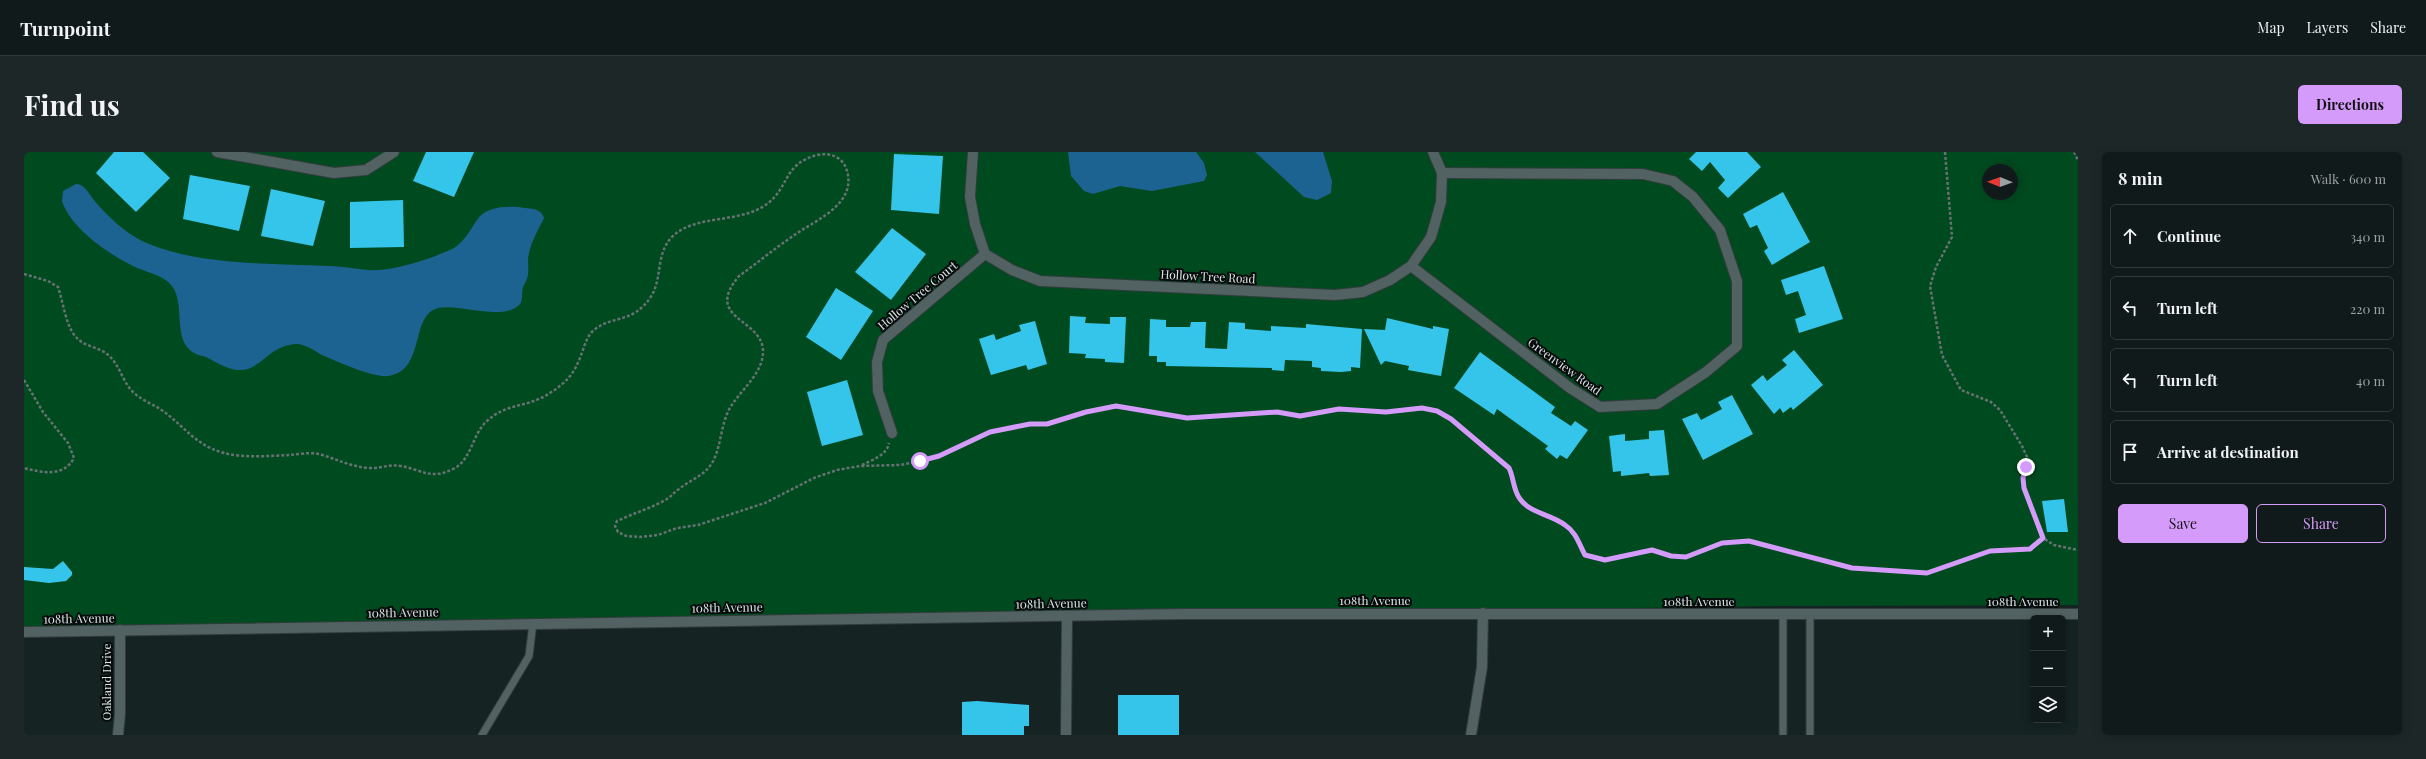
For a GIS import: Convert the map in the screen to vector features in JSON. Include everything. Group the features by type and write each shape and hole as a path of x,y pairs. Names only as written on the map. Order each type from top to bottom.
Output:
{"street":[{"path":"217,152 334,173 366,170 394,152"},
{"path":"973,152 970,197 975,224 985,254"},
{"name":"Hollow Tree Road","path":"985,254 1012,270 1040,282 1335,295 1363,292 1390,280 1411,266 1431,237 1441,202 1442,173 1433,152"},
{"name":"Greenview Road","path":"1411,266 1570,388 1600,407 1657,404 1706,372 1737,346 1737,281 1720,230 1693,197 1673,181 1643,174 1442,173"},
{"name":"Hollow Tree Court","path":"892,433 878,390 877,362 883,340 985,254"},
{"path":"1471,735 1482,666 1482,613"},
{"name":"108th Avenue","path":"24,632 1067,616 1482,613 1783,615 2078,614"},
{"path":"1066,735 1067,616"},
{"name":"Oakland Drive","path":"118,735 120,714 120,630"}],"lane":[{"path":"1783,615 1783,735"},
{"path":"1810,615 1810,735"},
{"path":"482,735 529,656 533,623"}],"path":[{"path":"1945,152 1952,237 1936,267 1930,286 1938,340 1942,355 1961,390 1991,402 2000,410 2022,446 2027,457 2023,478 2024,488 2043,538 2054,545 2078,550"},
{"path":"2074,152 2078,160"},
{"path":"24,274 48,281 58,287 69,327 77,340 106,352 135,394 162,410 197,441 225,453 266,455 316,453 364,467 397,466 426,474 442,474 456,468 465,459 483,424 494,414 512,406 541,399 562,384 576,371 590,332 604,323 618,321 636,313 651,296 661,252 671,237 686,227 730,219 767,205 780,190 787,175 801,161 819,154 834,155 845,164 849,178 846,192 835,209 739,276 730,287 727,299 730,312 758,337 763,348 763,360 758,370 726,415 711,464 702,474 678,489 669,497 618,521 615,526 618,532 626,536 640,537 658,535 677,528 698,525 765,503 814,478 860,466 878,457 888,448 892,433"},
{"path":"24,380 43,412 68,443 74,458 69,466 55,472 24,468"},
{"path":"860,466 900,465 920,461 939,456 990,432 1030,424 1047,424 1086,412 1116,406 1187,418 1277,412 1300,416 1339,409 1386,412 1422,408 1437,411 1451,419 1509,468 1514,478 1515,490 1528,508 1565,524 1574,533 1585,555 1605,560 1652,550 1671,556 1686,557 1735,541 1768,545 1852,568 1927,573 1990,551 2030,549 2043,538"}],"green space":[{"path":"24,152 2078,152 2078,605 1782,606 24,629"}],"water":[{"path":"1068,152 1196,152 1204,163 1207,175 1204,181 1152,191 1120,186 1093,194 1084,191 1071,176"},
{"path":"1255,152 1323,152 1332,181 1331,193 1317,200 1304,197"},
{"path":"76,184 81,185 86,189 93,199 118,225 133,236 149,244 192,256 215,260 260,264 334,266 373,270 388,269 416,262 452,249 463,240 481,215 493,209 519,207 537,210 543,215 544,218 530,248 528,258 528,276 523,287 522,300 520,304 509,310 499,312 487,312 451,307 433,310 426,316 412,356 407,365 399,372 388,376 382,376 365,372 345,365 300,344 284,346 258,364 239,370 227,367 196,354 185,344 180,325 176,294 172,286 161,277 135,267 114,256 82,231 67,211 62,201 63,191"}],"building":[{"path":"114,152 143,152 170,178 136,212 96,173"},
{"path":"426,152 474,152 454,197 413,181"},
{"path":"1696,152 1747,152 1761,167 1728,198 1718,188 1725,180 1710,162 1702,171 1689,159"},
{"path":"894,154 943,156 939,214 891,210"},
{"path":"190,175 250,186 239,231 183,219"},
{"path":"271,189 325,201 313,246 261,236"},
{"path":"1783,192 1810,242 1772,265 1764,251 1768,248 1757,225 1750,228 1743,214"},
{"path":"403,200 404,247 350,248 350,202"},
{"path":"892,228 926,254 891,300 855,272"},
{"path":"1824,266 1843,319 1799,333 1795,319 1806,315 1798,291 1786,295 1781,280"},
{"path":"836,288 873,311 841,360 806,337"},
{"path":"1070,316 1086,317 1085,323 1110,324 1110,317 1126,317 1124,363 1105,362 1105,359 1085,358 1086,354 1069,353"},
{"path":"1387,318 1433,329 1433,326 1449,329 1441,376 1408,370 1409,366 1385,361 1381,365 1364,329 1385,330"},
{"path":"1150,319 1166,320 1166,327 1190,327 1191,322 1206,322 1205,348 1227,349 1229,322 1245,323 1245,329 1271,331 1271,326 1306,328 1306,324 1362,329 1360,368 1351,367 1351,371 1341,372 1321,371 1321,368 1312,367 1312,361 1285,360 1284,371 1272,370 1272,368 1166,366 1166,362 1157,362 1157,356 1149,356"},
{"path":"1035,321 1047,364 1028,370 1026,365 991,375 979,339 994,334 996,340 1021,331 1019,325"},
{"path":"1794,350 1823,385 1793,410 1791,407 1783,413 1780,408 1774,414 1751,385 1763,375 1767,381 1787,365 1782,360"},
{"path":"1480,352 1555,407 1551,413 1571,426 1575,421 1588,430 1567,459 1560,455 1557,459 1545,449 1548,446 1497,409 1494,415 1454,388"},
{"path":"847,380 863,435 822,446 807,392"},
{"path":"1732,395 1753,434 1703,460 1682,419 1697,413 1701,420 1722,409 1718,402"},
{"path":"1664,430 1669,475 1650,476 1649,473 1621,476 1621,471 1613,472 1609,436 1625,434 1625,441 1649,439 1649,431"},
{"path":"2064,499 2068,532 2047,532 2042,501"},
{"path":"63,561 72,572 72,575 66,581 49,583 24,580 24,567 53,569"},
{"path":"1118,695 1179,695 1179,735 1118,735"},
{"path":"977,701 1029,705 1029,726 1024,726 1024,735 962,735 962,702"}],"route":[{"path":"920,461 939,456 990,432 1030,424 1047,424 1086,412 1116,406 1187,418 1277,412 1300,416 1339,409 1386,412 1422,408 1437,411 1451,419 1499,459 1509,468 1514,478 1515,490 1520,499 1528,508 1565,524 1574,533 1585,555 1594,558 1605,560 1621,558 1642,551 1652,550 1663,552 1671,556 1686,557 1708,550 1722,543 1749,541 1852,568 1877,571 1927,573 1990,551 2015,551 2030,549 2043,538 2030,500 2024,488 2023,478 2026,467"}]}
